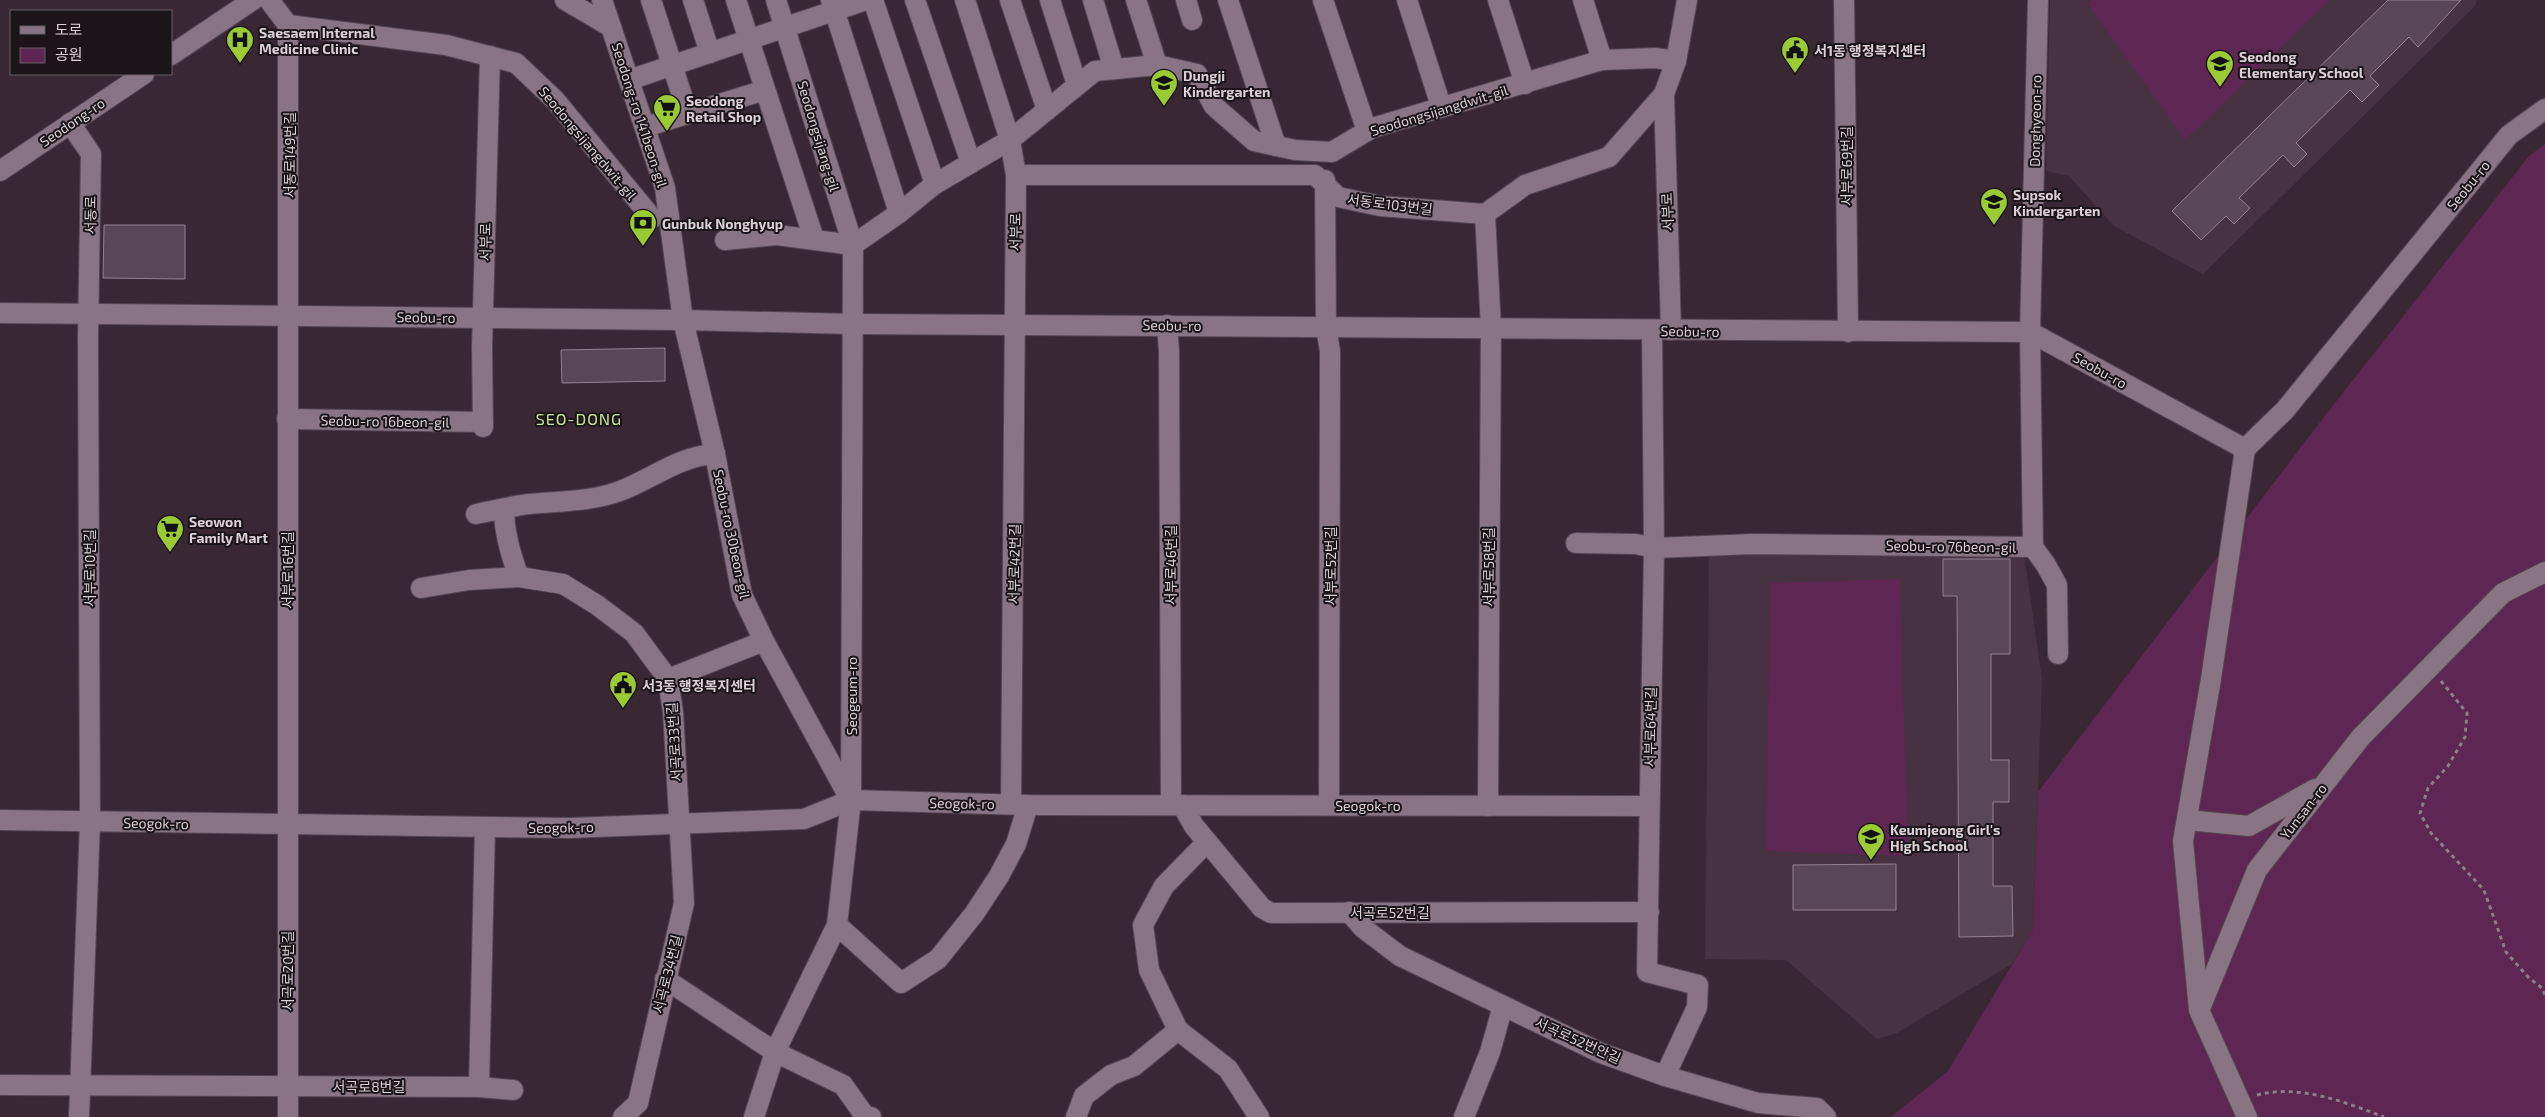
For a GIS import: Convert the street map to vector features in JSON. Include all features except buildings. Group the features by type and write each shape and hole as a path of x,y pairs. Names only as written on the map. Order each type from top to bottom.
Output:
{"street":[{"path":"172,54 252,0"},
{"path":"269,0 288,25"},
{"path":"565,0 611,27"},
{"name":"Seodong-ro 141beon-gil","path":"602,0 665,188 683,320"},
{"path":"651,0 688,114"},
{"path":"693,0 710,53"},
{"path":"736,0 814,239"},
{"name":"Seodongsijang-gil","path":"776,0 853,244"},
{"path":"629,80 785,27 833,5 866,0"},
{"path":"873,0 934,184"},
{"path":"916,0 970,163"},
{"path":"965,0 1010,140"},
{"path":"1010,0 1047,110"},
{"path":"1050,0 1077,85"},
{"path":"1093,0 1114,69"},
{"path":"1136,0 1157,65"},
{"path":"1186,0 1192,20"},
{"path":"1228,0 1276,146"},
{"path":"1323,0 1367,131"},
{"path":"1407,0 1441,106"},
{"path":"1498,0 1525,84"},
{"path":"1583,0 1602,60"},
{"path":"1490,328 1485,214 1525,185 1610,157 1664,94 1676,61 1687,0"},
{"name":"서부로69번길","path":"1844,0 1848,332"},
{"name":"Donghyeon-ro","path":"2030,332 2038,0"},
{"path":"833,5 899,213"},
{"name":"Seodongsijangdwit-gil","path":"288,25 446,45 516,63 555,100 652,218"},
{"name":"서동로149번길","path":"288,25 289,316"},
{"name":"서부로","path":"483,425 490,56"},
{"name":"Seodongsijangdwit-gil","path":"1332,152 1367,131 1441,106 1525,84 1602,60 1655,58 1676,61"},
{"path":"725,240 777,235 853,244 899,213 934,184 1010,140 1095,71 1157,65 1197,74 1214,106 1254,141 1295,150 1332,152"},
{"name":"Seodong-ro","path":"0,171 143,75"},
{"path":"645,127 765,90"},
{"name":"서부로","path":"1661,330 1664,94"},
{"name":"Seobu-ro","path":"0,313 683,320 853,324 2030,332 2245,449 2285,410 2509,135 2545,110"},
{"name":"서동로","path":"70,124 91,154 88,314"},
{"name":"서부로","path":"1010,140 1016,175 1014,324"},
{"path":"1326,327 1326,186 1322,162 1332,152"},
{"name":"서동로103번길","path":"1016,175 1315,175 1338,197 1380,206 1485,214"},
{"path":"853,244 853,324"},
{"name":"서부로10번길","path":"88,314 90,822"},
{"name":"서부로16번길","path":"287,824 289,316"},
{"name":"Seobu-ro 30beon-gil","path":"683,320 715,454 742,595 764,640 850,800"},
{"name":"Seogeum-ro","path":"754,1117 775,1052 837,925 850,800 853,324"},
{"name":"서부로42번길","path":"1014,324 1020,805"},
{"name":"서부로46번길","path":"1167,325 1177,805"},
{"name":"서부로52번길","path":"1326,327 1330,351 1329,805"},
{"name":"서부로58번길","path":"1488,806 1490,328"},
{"name":"서부로64번길","path":"1661,330 1654,548 1649,806 1650,912 1647,972 1698,985 1697,1007 1666,1076"},
{"name":"Seobu-ro 76beon-gil","path":"1576,543 1636,544 1654,548 1753,544 2033,547 2030,332"},
{"name":"Seobu-ro 16beon-gil","path":"288,419 483,425"},
{"path":"2245,449 2211,679 2183,841 2199,1010 2247,1117"},
{"name":"Seobu-ro 30beon-gil","path":"476,514 527,504 563,502 619,491 690,458 699,455 715,454"},
{"path":"504,509 504,522 519,577"},
{"path":"2033,547 2057,585 2058,654"},
{"name":"Yunsan-ro","path":"2199,1010 2257,870 2323,785 2361,737 2503,593 2545,572"},
{"name":"서곡로33번길","path":"420,588 469,580 519,577 562,584 597,605 634,633 668,680 673,712 679,823"},
{"path":"668,680 764,640"},
{"path":"2187,820 2249,826 2323,785"},
{"name":"Seogok-ro","path":"0,820 570,828 804,819 850,800 1020,805 1649,806"},
{"path":"837,925 901,983 938,958 974,914 999,876 1016,844 1020,805"},
{"name":"서곡로52번길","path":"1177,805 1262,908 1271,913 1650,912"},
{"path":"79,1117 90,822"},
{"name":"서곡로34번길","path":"623,1117 638,1103 684,903 679,823"},
{"name":"서곡로20번길","path":"287,824 288,1117"},
{"path":"479,1087 485,827"},
{"path":"1207,842 1164,886 1143,925 1149,970 1178,1030 1228,1069 1259,1117"},
{"name":"서곡로52번안길","path":"1350,912 1363,928 1400,956 1601,1053 1666,1076 1758,1104 1817,1108 1826,1117"},
{"path":"665,979 775,1052 843,1085 865,1116 871,1117"},
{"path":"1465,1117 1490,1052 1503,1006"},
{"path":"1076,1117 1084,1096 1110,1074 1134,1066 1178,1030"},
{"name":"서곡로8번길","path":"0,1085 479,1087 513,1090"}],"path":[{"path":"2430,667 2467,713 2464,736 2448,766 2428,788 2420,813 2431,833 2484,890 2506,952 2542,988 2545,995"},
{"path":"2238,1095 2287,1091 2334,1100 2384,1117"}],"shaded area":[{"name":"Seodong Elementary School","path":"2050,0 2477,0 2475,6 2203,274 2114,226 2069,176 2046,171"},
{"name":"Keumjeong Girl's High School","path":"1709,546 2023,547 2042,679 2033,930 2012,964 1897,1033 1877,1039 1786,960 1705,959"}],"green space":[{"path":"2091,0 2330,0 2185,140 2087,3"},
{"path":"2545,144 2545,1117 1891,1117 1948,1071 2033,930 2038,792 2324,417 2529,156"},
{"path":"1900,579 1908,856 1766,851 1770,583"}],"place":[{"name":"Saesaem Internal Medicine Clinic","path":"240,64"},
{"name":"서1동 행정복지센터","path":"1795,74"},
{"name":"Seodong Elementary School","path":"2220,88"},
{"name":"Dungji Kindergarten","path":"1164,107"},
{"name":"Seodong Retail Shop","path":"667,132"},
{"name":"Supsok Kindergarten","path":"1994,226"},
{"name":"Gunbuk Nonghyup","path":"643,247"},
{"name":"Seowon Family Mart","path":"170,553"},
{"name":"서3동 행정복지센터","path":"623,709"},
{"name":"Keumjeong Girl's High School","path":"1871,861"}],"district":[{"name":"SEO-DONG","path":"579,418"}]}
